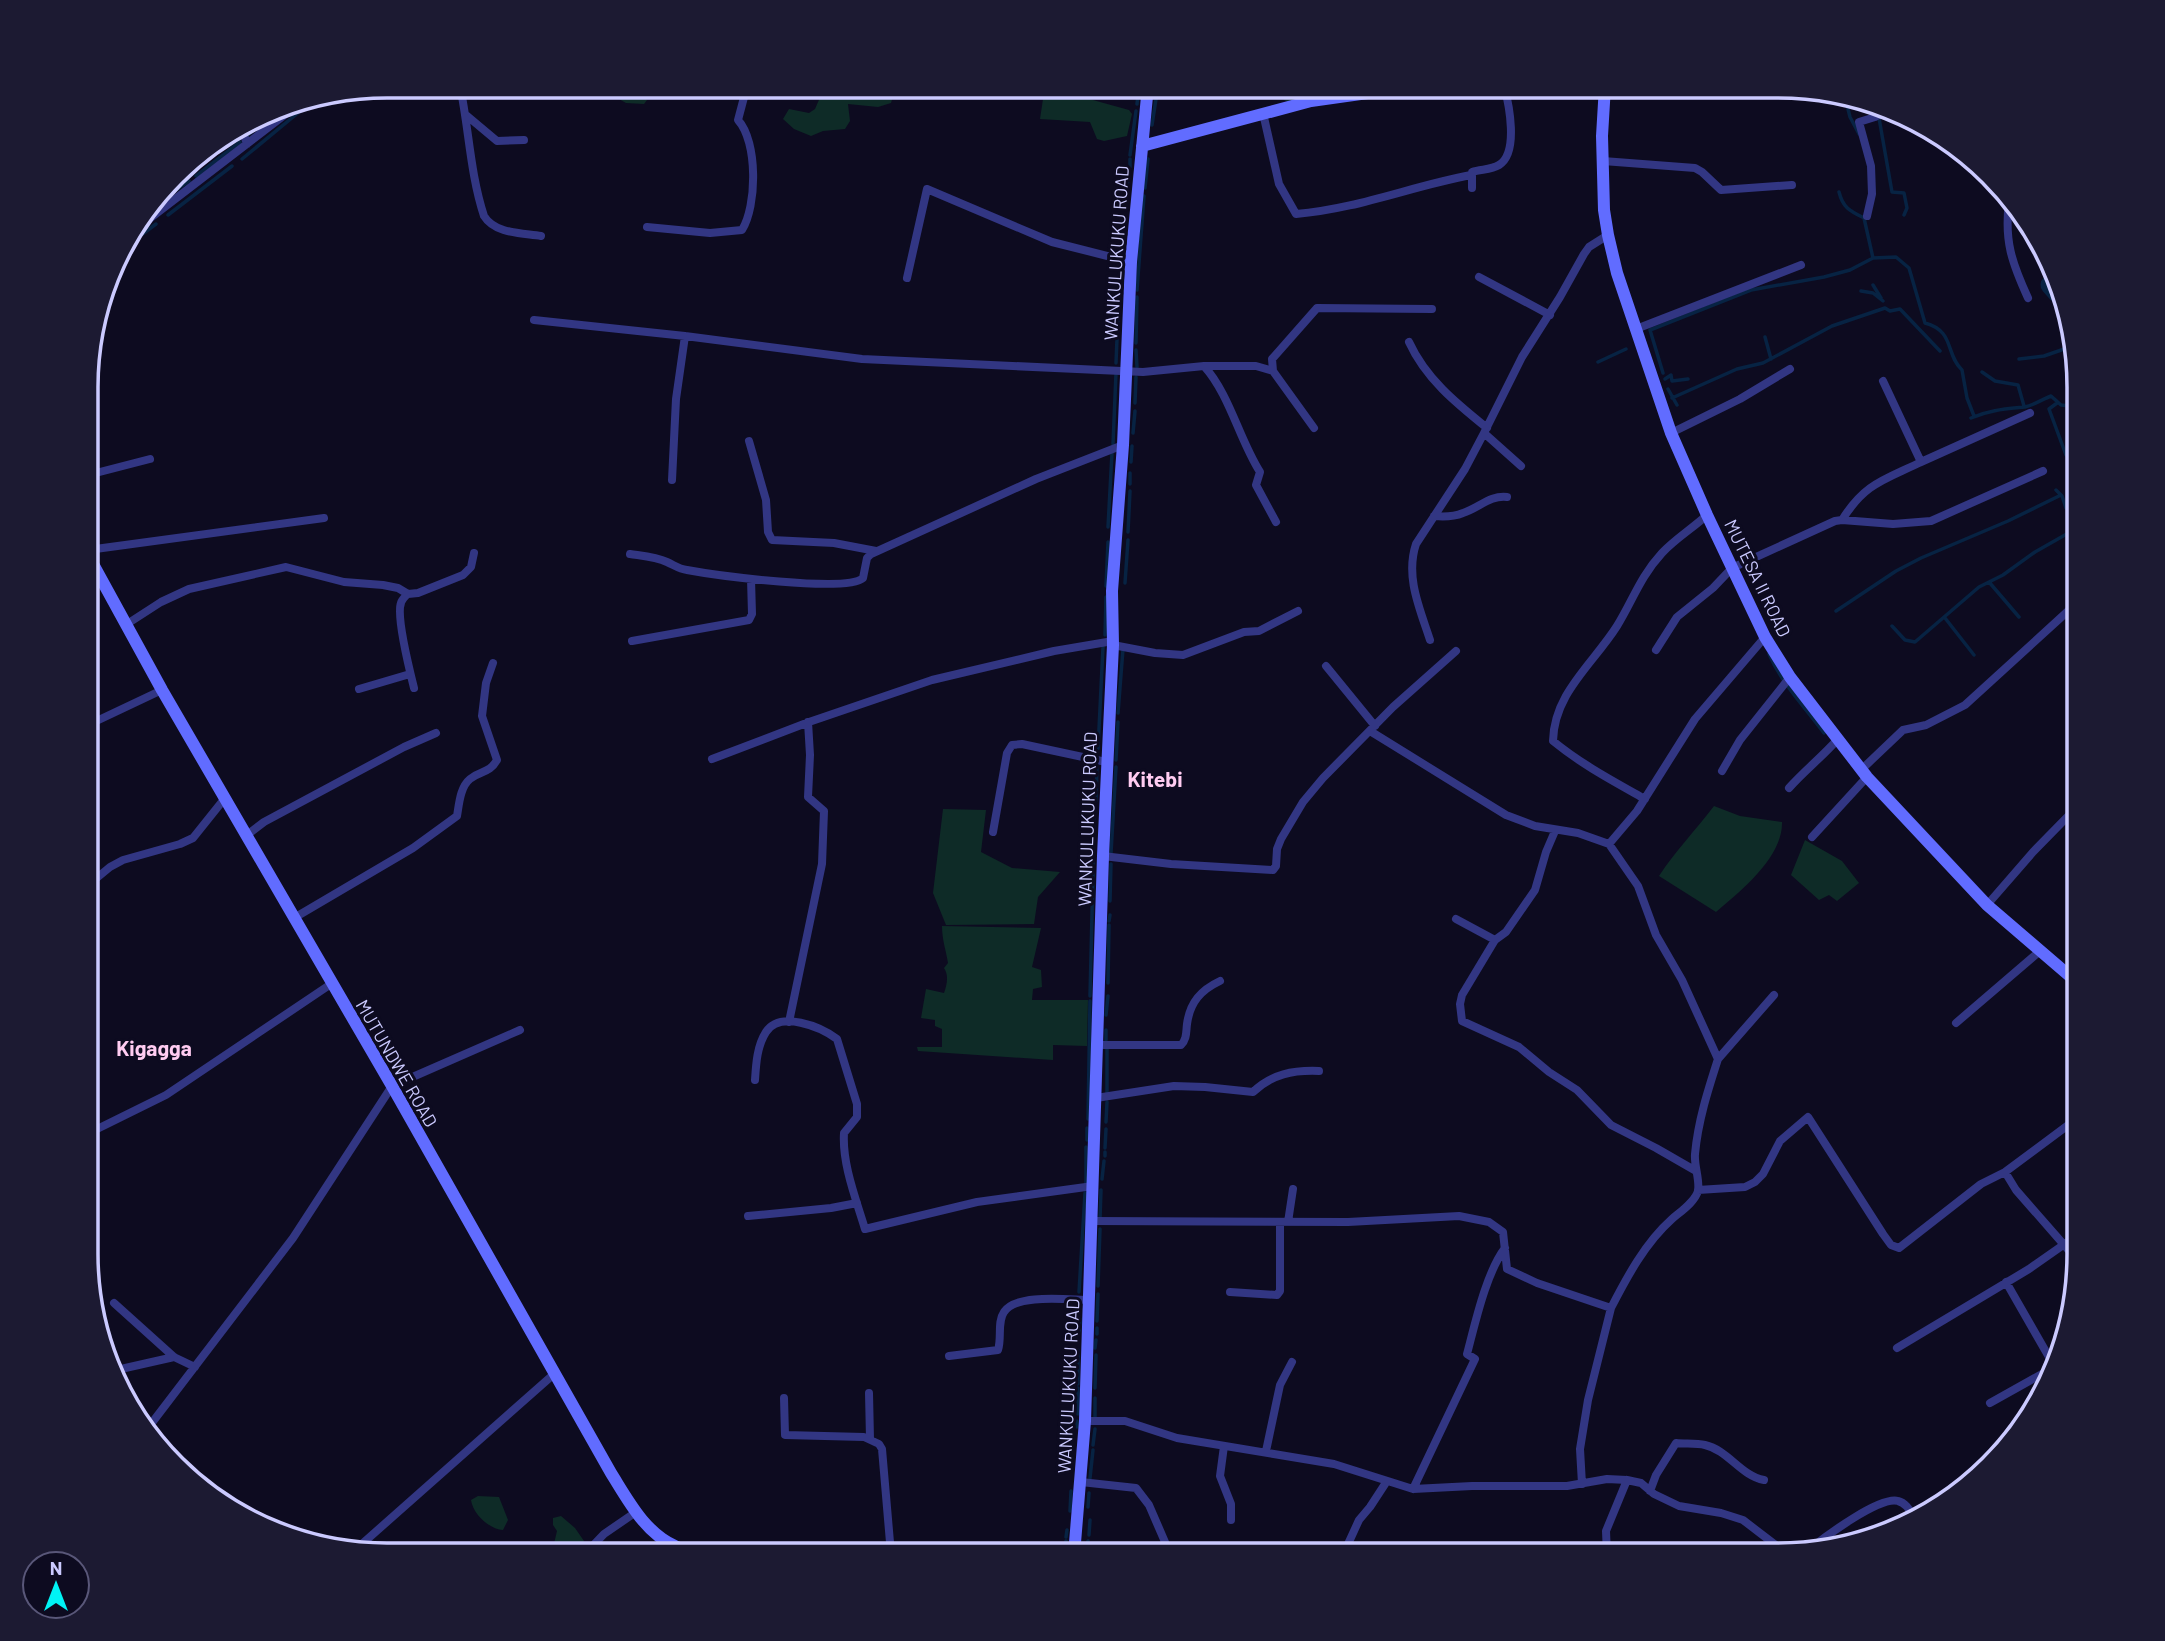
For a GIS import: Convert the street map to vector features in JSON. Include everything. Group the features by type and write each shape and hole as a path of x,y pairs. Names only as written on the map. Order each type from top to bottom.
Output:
{"main road":[{"name":"WANKULUKUKU ROAD","path":"1075,1543 1085,1421 1090,1300 1103,856 1113,643 1112,591 1124,445 1131,262 1147,98"},
{"path":"1142,146 1328,98"},
{"name":"MUTESA II ROAD","path":"1605,98 1602,161 1604,210 1623,292 1671,433 1765,637 1790,677 1864,774 1986,905 2067,974"},
{"name":"MUTUNDWE ROAD","path":"98,571 162,690 392,1086 554,1374 636,1512 652,1530 670,1543"}],"street":[{"path":"462,98 468,148 481,206 488,222 508,232 541,236"},
{"path":"647,227 710,233 742,230 752,192 748,135 738,120 744,98"},
{"path":"1263,113 1279,184 1296,214 1323,212 1364,203 1471,175 1475,171 1502,164 1510,147 1506,98"},
{"path":"466,115 497,141 524,140"},
{"path":"1867,216 1872,194 1871,166 1859,122 1876,115"},
{"path":"156,214 280,118"},
{"path":"244,136 247,144"},
{"path":"1602,161 1695,168 1721,190 1792,185"},
{"path":"1471,175 1472,188"},
{"path":"907,278 926,189 1052,242 1131,262"},
{"path":"2008,212 2009,249 2028,298"},
{"path":"1430,640 1412,580 1416,544 1465,469 1514,370 1550,315 1584,254 1608,235"},
{"path":"1636,329 1801,265"},
{"path":"1479,277 1550,315"},
{"path":"1314,428 1273,371 1272,359 1317,308 1432,309"},
{"path":"534,320 862,359 1143,372 1204,366 1256,366 1273,371"},
{"path":"672,480 676,399 685,336"},
{"path":"1409,342 1429,376 1521,466"},
{"path":"1204,366 1221,389 1250,456 1260,472 1256,485 1276,522"},
{"path":"1671,433 1740,399 1790,369"},
{"path":"1883,381 1921,462"},
{"path":"1842,520 1852,504 1867,489 2030,413"},
{"path":"750,441 766,500 768,532 772,540 834,543 876,551"},
{"path":"630,554 654,558 690,571 751,579 814,583 856,582 863,578 867,558 876,551 1036,479 1124,445"},
{"path":"98,472 150,459"},
{"path":"1656,650 1677,617 1713,588 1732,568 1835,521 1926,523 2043,471"},
{"path":"1434,516 1450,517 1474,509 1497,496 1507,497"},
{"path":"1645,799 1598,774 1559,746 1553,741 1553,723 1561,702 1617,626 1639,582 1664,551 1707,515"},
{"path":"98,552 324,518"},
{"path":"127,624 189,589 286,567 344,582 398,588 408,594 418,593 463,575 471,567 474,553"},
{"path":"632,641 750,620 751,579"},
{"path":"408,594 401,602 400,611 414,688"},
{"path":"712,759 808,722 932,680 1054,651 1113,643 1155,653 1184,655 1244,632 1259,631 1298,611"},
{"path":"1812,837 1903,730 1926,725 1965,705 2067,612"},
{"path":"1609,844 1645,799 1695,719 1765,637"},
{"path":"1103,856 1171,864 1273,870 1281,839 1303,802 1322,778 1419,682 1456,651"},
{"path":"294,918 413,848 457,816 463,787 470,779 492,769 497,760 482,716 486,683 493,663"},
{"path":"1326,666 1373,728 1506,815 1555,831 1578,833 1609,844 1638,886 1656,935 1682,980 1718,1059"},
{"path":"359,690 410,674"},
{"path":"1722,771 1740,740 1790,677"},
{"path":"98,720 162,690"},
{"path":"789,1022 822,864 824,815 821,806 808,797 808,722"},
{"path":"247,835 264,822 404,747 436,733"},
{"path":"1789,788 1837,740"},
{"path":"993,832 1007,753 1012,745 1021,744 1107,762"},
{"path":"98,877 124,860 192,838 225,798"},
{"path":"1986,905 2067,817"},
{"path":"1555,831 1535,890 1506,932 1495,940 1462,995 1462,1021 1519,1047 1549,1072 1577,1090 1611,1125 1696,1171"},
{"path":"1456,919 1495,940"},
{"path":"1956,1023 2040,951"},
{"path":"1098,1045 1181,1045 1185,1041 1194,1001 1205,989 1220,981"},
{"path":"98,1129 166,1095 331,984"},
{"path":"1582,1484 1580,1449 1588,1400 1611,1308 1639,1258 1668,1222 1697,1195 1694,1157 1697,1135 1718,1059 1774,995"},
{"path":"755,1080 757,1058 767,1030 780,1023 789,1022 819,1029 834,1036 857,1104 856,1120 847,1128 844,1138 849,1176 865,1229 976,1202 1093,1186"},
{"path":"152,1422 293,1238 392,1086 520,1030"},
{"path":"1096,1098 1174,1086 1253,1092 1279,1075 1320,1071"},
{"path":"1698,1190 1745,1187 1755,1182 1763,1174 1780,1141 1808,1117 1883,1234 1891,1245 1899,1248 1981,1184 2005,1172 2067,1126"},
{"path":"2005,1172 2016,1190 2067,1248"},
{"path":"1230,1292 1278,1295 1284,1222 1293,1189"},
{"path":"748,1216 857,1203"},
{"path":"1092,1221 1372,1222 1450,1216 1474,1217 1499,1227 1503,1232 1504,1266 1507,1269 1537,1283 1611,1308"},
{"path":"1897,1348 2029,1269 2067,1243"},
{"path":"1413,1489 1475,1359 1467,1354 1475,1323 1497,1258 1505,1248"},
{"path":"2006,1282 2048,1357"},
{"path":"949,1356 998,1350 1003,1313 1011,1305 1037,1300 1090,1300"},
{"path":"114,1303 174,1357 195,1367"},
{"path":"122,1369 174,1357"},
{"path":"1266,1451 1280,1385 1292,1362"},
{"path":"364,1542 554,1374"},
{"path":"1990,1403 2040,1375"},
{"path":"869,1393 870,1439"},
{"path":"784,1398 785,1435 870,1439 879,1444 882,1449 890,1543"},
{"path":"1085,1421 1125,1421 1177,1438 1334,1464 1413,1489 1582,1484 1607,1479 1627,1480 1640,1483 1679,1506 1721,1513 1743,1520 1773,1543"},
{"path":"1650,1491 1656,1475 1676,1443 1706,1445 1724,1454 1756,1478 1764,1480"},
{"path":"1224,1446 1220,1476 1231,1504 1231,1520"},
{"path":"1606,1543 1606,1531 1627,1480"},
{"path":"1348,1543 1359,1520 1387,1481"},
{"path":"1081,1482 1136,1488 1149,1505 1165,1542"},
{"path":"1824,1539 1866,1511 1893,1500 1900,1501 1910,1511"},
{"path":"595,1543 636,1512"},
{"path":"664,1538 664,1543"}],"green space":[{"path":"820,98 892,98 891,103 878,107 848,104 850,121 845,129 823,131 811,136 794,129 783,119 789,109 809,113 815,109"},
{"path":"1086,98 1129,110 1132,114 1127,136 1104,141 1097,139 1090,122 1040,119 1043,99"},
{"path":"1283,98 1307,98 1291,103"},
{"path":"619,99 647,100 644,104 626,103"},
{"path":"1714,806 1740,816 1782,822 1776,848 1768,860 1748,884 1716,912 1659,876"},
{"path":"943,809 986,810 981,852 1012,868 1060,872 1038,897 1034,924 946,925 933,893"},
{"path":"1805,840 1842,861 1859,883 1837,901 1829,895 1819,900 1791,875"},
{"path":"942,926 1041,928 1032,967 1041,970 1042,987 1033,989 1032,1000 1088,1000 1087,1046 1053,1045 1053,1060 918,1051 917,1047 942,1047 942,1029 935,1026 935,1020 921,1018 926,989 944,993 946,987 944,968 948,963"},
{"path":"478,1496 499,1497 508,1520 503,1530 487,1524 478,1515 471,1500"},
{"path":"561,1516 575,1528 584,1541 554,1543 557,1531 553,1518"}],"waterway":[{"path":"1137,104 1138,98"},
{"path":"1152,125 1156,98"},
{"path":"1847,107 1859,134"},
{"path":"242,159 300,111"},
{"path":"1130,155 1136,111"},
{"path":"1879,118 1892,192 1904,193 1907,208 1904,215"},
{"path":"248,135 252,132"},
{"path":"196,176 240,142"},
{"path":"1130,159 1130,167"},
{"path":"1145,188 1148,159"},
{"path":"168,215 232,166"},
{"path":"1126,194 1129,172"},
{"path":"176,190 189,181"},
{"path":"1839,192 1848,208 1864,218 1873,258"},
{"path":"1137,290 1144,196"},
{"path":"142,235 156,224"},
{"path":"1120,258 1123,224"},
{"path":"1663,373 1650,330 1751,290 1824,277 1850,270 1873,258 1896,257 1909,268 1925,323 1941,331 1962,370 1967,398 1974,416"},
{"path":"1116,363 1120,267"},
{"path":"1873,285 1881,298"},
{"path":"1861,291 1873,293 1883,301"},
{"path":"1136,343 1137,297"},
{"path":"1672,398 1737,369 1763,363 1832,326 1885,308 1890,311 1900,309 1940,351"},
{"path":"1765,337 1771,359"},
{"path":"1598,362 1626,349"},
{"path":"2019,359 2044,356 2065,349"},
{"path":"1136,350 1137,367"},
{"path":"1982,372 1995,381 2018,385 2024,406"},
{"path":"1113,444 1116,373"},
{"path":"1665,379 1671,375 1672,381 1688,379"},
{"path":"1135,403 1136,377"},
{"path":"1668,389 1677,405"},
{"path":"1971,418 2028,406 2051,396 2061,405 2067,406"},
{"path":"2057,403 2049,409 2066,455"},
{"path":"1133,433 1135,411"},
{"path":"1131,462 1132,446"},
{"path":"1108,527 1112,453"},
{"path":"1130,473 1130,484"},
{"path":"2056,490 2067,508"},
{"path":"1128,532 1130,491"},
{"path":"1836,611 1896,571 1921,558 2061,495"},
{"path":"1892,626 1905,640 1915,642 1979,587 2003,575 2067,534"},
{"path":"1125,583 1128,540"},
{"path":"1106,586 1108,542"},
{"path":"1989,582 2019,617"},
{"path":"1105,635 1106,597"},
{"path":"1945,618 1974,655"},
{"path":"1098,749 1103,647"},
{"path":"1118,713 1123,649"},
{"path":"1769,654 1787,685 1824,733"},
{"path":"1116,760 1118,722"},
{"path":"1096,801 1097,764"},
{"path":"1111,853 1116,767"},
{"path":"1094,819 1095,806"},
{"path":"1093,848 1094,824"},
{"path":"1093,856 1093,869"},
{"path":"1110,901 1111,864"},
{"path":"1090,996 1093,873"},
{"path":"1109,921 1110,915"},
{"path":"1108,983 1109,925"},
{"path":"1106,1015 1108,996"},
{"path":"1088,1119 1090,1001"},
{"path":"1106,1030 1106,1040"},
{"path":"1107,1048 1107,1093"},
{"path":"1106,1122 1107,1102"},
{"path":"1087,1128 1087,1140"},
{"path":"1105,1148 1106,1129"},
{"path":"1086,1147 1086,1185"},
{"path":"1102,1179 1104,1161"},
{"path":"1100,1219 1101,1190"},
{"path":"1079,1292 1085,1193"},
{"path":"1098,1286 1100,1229"},
{"path":"1097,1321 1098,1294"},
{"path":"1080,1304 1080,1309"},
{"path":"1079,1334 1080,1319"},
{"path":"1097,1328 1097,1334"},
{"path":"1095,1348 1096,1340"},
{"path":"1078,1350 1078,1384"},
{"path":"1095,1388 1096,1355"},
{"path":"1078,1388 1078,1414"},
{"path":"1095,1398 1095,1419"},
{"path":"1077,1421 1077,1427"},
{"path":"1093,1445 1095,1429"},
{"path":"1090,1478 1093,1450"},
{"path":"1070,1511 1071,1491"},
{"path":"1088,1507 1089,1493"},
{"path":"1089,1535 1090,1520"},
{"path":"1066,1537 1067,1530"}],"district":[{"name":"Kitebi","path":"1155,778"},
{"name":"Kigagga","path":"154,1047"}]}
